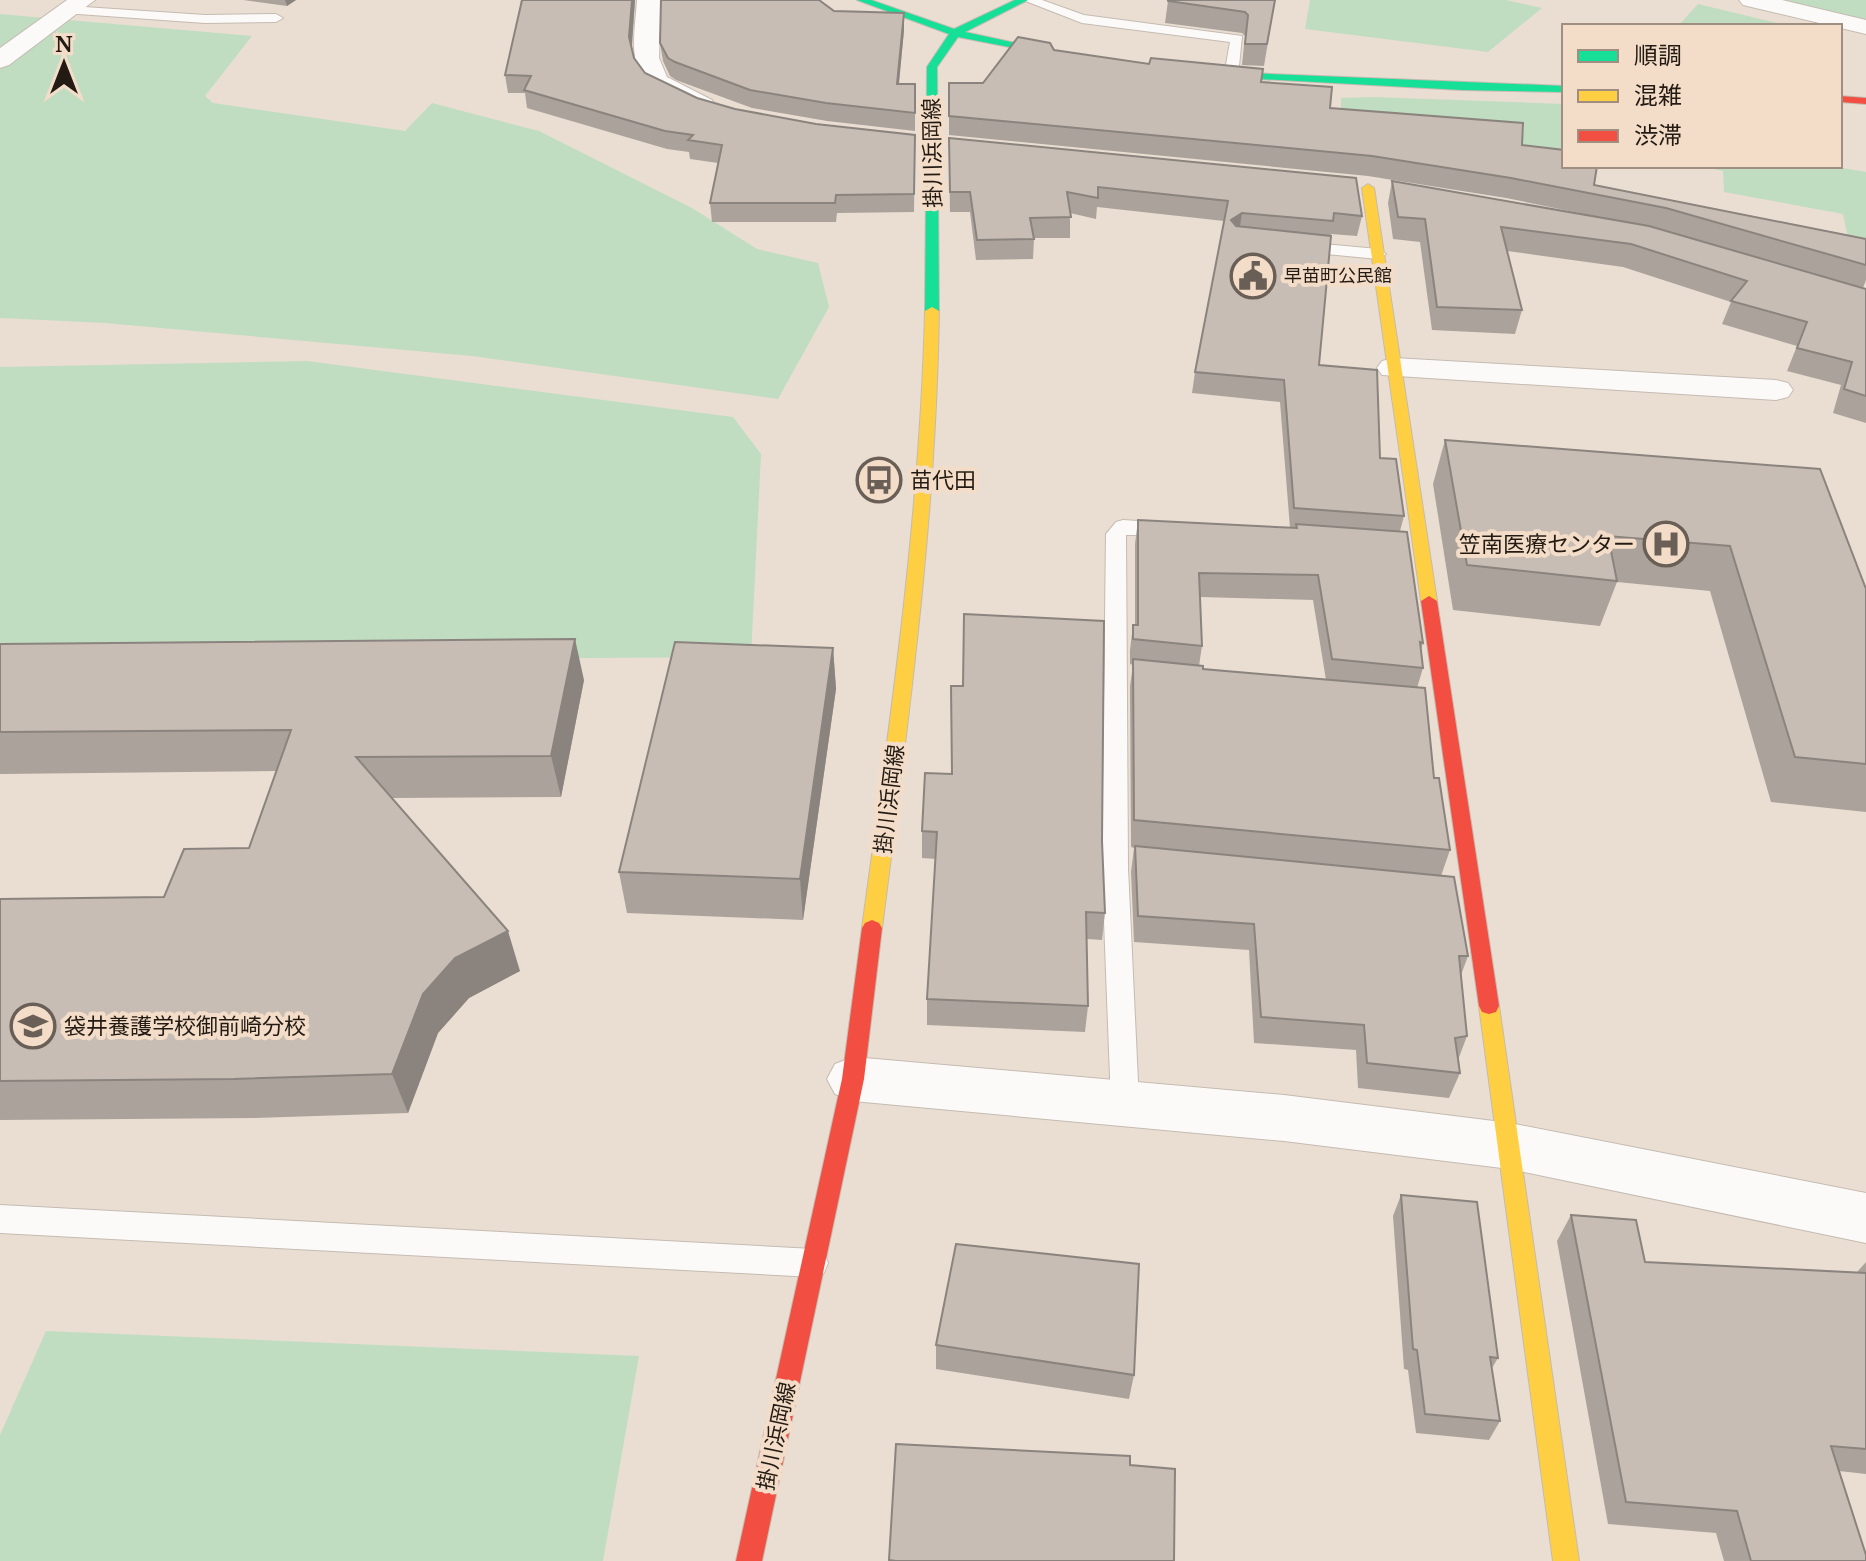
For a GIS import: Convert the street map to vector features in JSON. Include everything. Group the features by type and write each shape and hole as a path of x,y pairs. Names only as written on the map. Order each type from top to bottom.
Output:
{"main road":[{"path":"862,0 955,33 1085,59"},
{"path":"955,33 1023,0"},
{"name":"掛川浜岡線","path":"749,1561 853,1079 913,609 932,373 933,206 942,144 932,67 955,33"},
{"path":"1188,71 1231,76 1562,89"},
{"path":"1842,99 1866,101"},
{"path":"1368,188 1422,549 1437,706 1473,893 1566,1561"}],"street":[{"path":"649,0 646,58 656,82 699,105 729,113"},
{"path":"1751,0 1866,27"},
{"path":"0,60 76,5"},
{"path":"899,138 942,144"},
{"path":"1337,185 1398,193"},
{"path":"1394,368 1776,390"},
{"path":"853,1079 1284,1118 1510,1146 1866,1218"}],"lane":[{"path":"1030,0 1082,19 1237,39 1231,76"},
{"path":"76,5 205,19 276,18"},
{"path":"1285,245 1378,254"},
{"path":"1125,1103 1115,858 1124,675 1116,534 1123,526 1186,531"},
{"path":"1390,546 1422,549"},
{"path":"1115,858 1146,861"},
{"path":"1442,890 1473,893"},
{"path":"0,1219 813,1263"}],"green space":[{"path":"1310,0 1506,0 1542,8 1488,52 1305,29"},
{"path":"1768,0 1866,0 1866,24"},
{"path":"1698,4 1781,24 1680,24"},
{"path":"0,14 252,36 205,96 213,103 405,131 432,103 539,131 692,208 757,249 818,263 829,307 778,399 472,356 105,323 0,318"},
{"path":"1341,98 1562,104 1562,156 1521,152 1524,127 1470,121 1341,126"},
{"path":"1709,168 1842,168 1866,172 1866,255 1849,243 1843,214 1724,192 1723,171"},
{"path":"307,361 733,417 761,454 751,657 0,662 0,367"},
{"path":"46,1331 639,1356 603,1561 0,1561 0,1435"}],"building":[{"path":"522,0 632,0 629,37 634,58 645,73 697,98 735,109 816,124 915,135 914,194 836,195 835,203 710,203 722,145 688,140 693,135 665,131 524,90 531,76 505,75"},
{"path":"661,0 819,0 834,11 904,13 897,84 915,84 915,113 750,90 675,62 668,58 660,43"},
{"path":"1168,0 1275,0 1267,44 1245,44 1248,15 1245,12"},
{"path":"1018,37 1050,43 1054,50 1149,64 1151,58 1263,69 1261,82 1332,87 1330,108 1523,123 1522,145 1562,150 1562,168 1597,168 1594,185 1866,239 1866,265 1666,208 1511,178 1372,156 949,116 949,83 983,83"},
{"path":"949,138 1356,178 1362,216 1334,213 1333,221 1242,213 1231,220 1236,226 1331,236 1319,365 1377,370 1380,458 1396,459 1404,516 1294,508 1284,380 1195,372 1228,201 1098,187 1098,198 1067,192 1071,217 1030,218 1034,239 977,240 970,192 950,192"},
{"path":"1392,181 1649,226 1866,289 1866,396 1844,389 1852,362 1797,348 1807,322 1731,301 1747,281 1631,244 1501,227 1522,310 1437,307 1425,219 1398,217"},
{"path":"1445,440 1820,469 1866,589 1866,764 1795,757 1730,546 1608,536 1617,581 1467,565"},
{"path":"1138,520 1297,528 1296,524 1407,532 1423,643 1420,642 1423,668 1332,659 1318,575 1199,573 1202,646 1133,639 1133,625 1138,625"},
{"path":"964,614 1104,621 1102,841 1105,913 1086,912 1088,1006 927,999 937,832 922,831 925,773 952,774 951,686 963,686"},
{"path":"575,639 551,756 356,757 508,931 455,958 423,994 392,1074 0,1081 0,899 164,897 184,849 249,848 291,730 0,732 0,644"},
{"path":"675,642 833,648 800,879 619,872"},
{"path":"1133,659 1203,666 1203,669 1425,688 1434,778 1439,778 1450,850 1134,820"},
{"path":"1135,846 1454,877 1468,956 1459,956 1467,1036 1455,1038 1460,1073 1367,1063 1364,1025 1261,1017 1254,924 1138,916"},
{"path":"1401,1195 1477,1202 1498,1358 1490,1357 1500,1421 1425,1414 1417,1350 1413,1349"},
{"path":"1571,1215 1636,1220 1645,1262 1866,1273 1866,1449 1831,1446 1866,1561 1751,1561 1737,1511 1626,1502"},
{"path":"956,1244 1139,1264 1134,1375 936,1345"},
{"path":"896,1444 1130,1456 1130,1465 1175,1469 1174,1561 889,1560"}],"traffic: fast":[{"path":"862,0 955,33 1071,56"},
{"path":"955,33 1023,0"},
{"path":"932,311 932,67 955,33"},
{"path":"1203,73 1462,87 1562,89"}],"traffic: slow":[{"path":"1368,188 1429,601"},
{"path":"872,928 920,543 932,311"},
{"path":"1489,1006 1566,1561"}],"traffic: jam":[{"path":"1842,99 1866,101"},
{"path":"1429,601 1489,1006"},
{"path":"749,1561 853,1079 872,928"}],"place":[{"name":"早苗町公民館","path":"1253,276"},
{"name":"苗代田","path":"879,480"},
{"name":"笠南医療センター","path":"1666,544"},
{"name":"袋井養護学校御前崎分校","path":"33,1026"}]}
